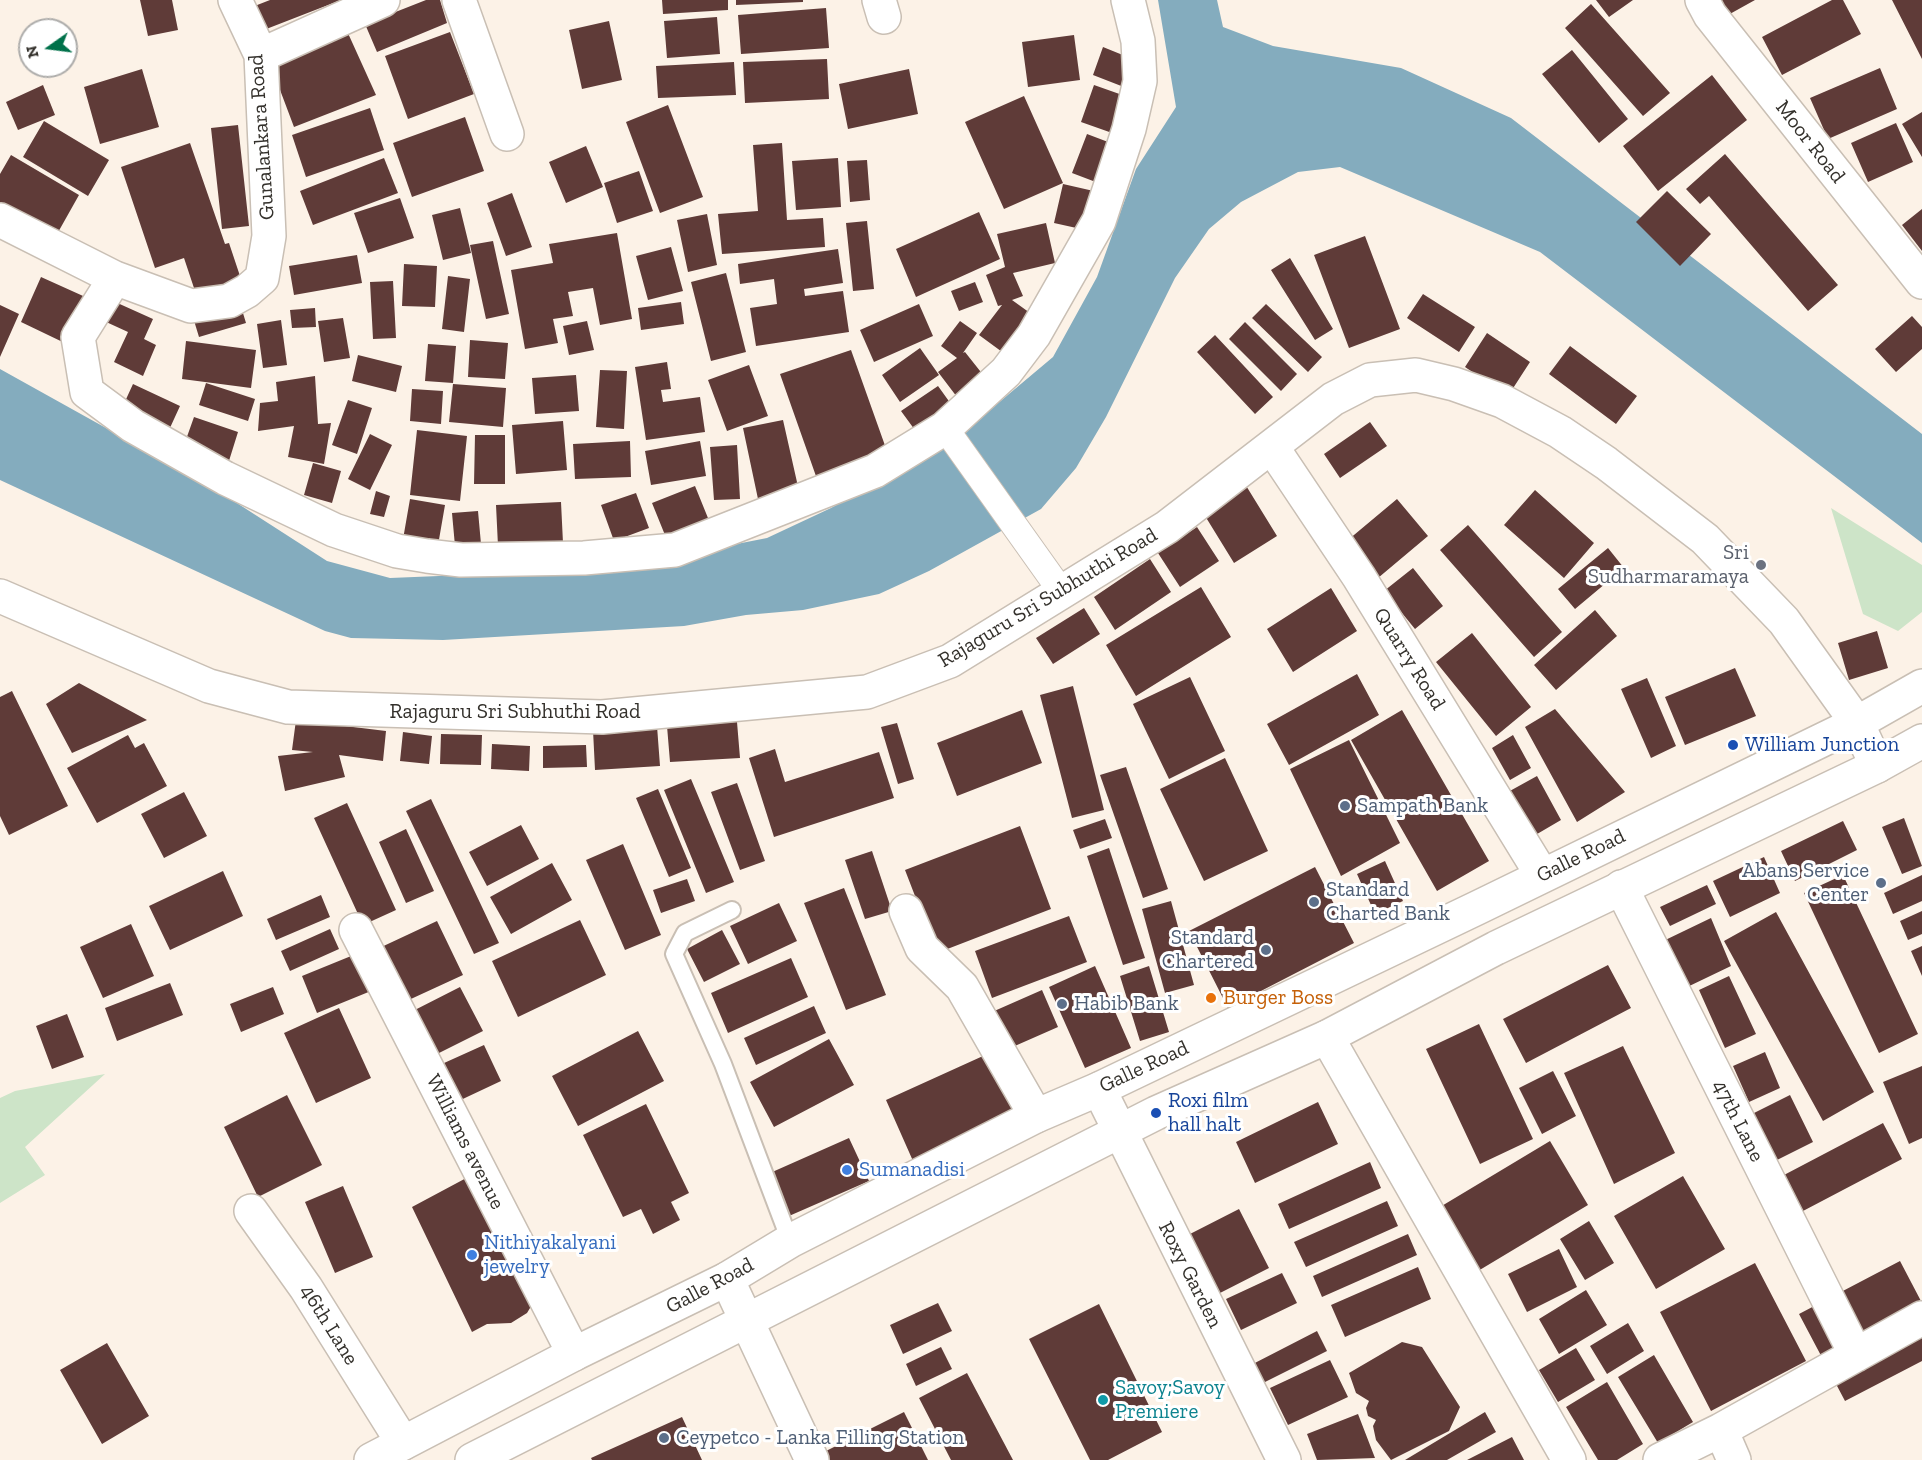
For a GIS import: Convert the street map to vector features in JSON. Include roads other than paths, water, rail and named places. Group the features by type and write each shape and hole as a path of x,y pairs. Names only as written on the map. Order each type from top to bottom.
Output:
{"main road":[{"name":"Gunalankara Road","path":"115,278 191,306 229,301 248,291 262,278 269,236 261,55 235,0"},
{"path":"261,55 383,0"},
{"path":"459,0 507,134"},
{"path":"0,220 115,278 78,337 87,392 134,426 225,478 334,530 397,551 426,556 461,560 584,558 675,550 875,471 945,428 1006,372 1034,335 1099,221 1128,129 1140,81 1138,41 1128,0"},
{"name":"Moor Road","path":"1702,0 1710,15 1922,282"},
{"name":"Rajaguru Sri Subhuthi Road","path":"0,596 208,686 288,707 603,717 867,692 950,661 1167,527 1333,399 1370,380 1416,375 1454,384 1502,401 1560,432 1606,463 1705,539 1784,621 1857,723 1877,766"},
{"name":"Quarry Road","path":"1272,447 1359,577 1542,875"},
{"name":"Galle Road","path":"371,1460 574,1354 727,1279 790,1241 1036,1116 1099,1089 1857,723 1922,686"},
{"path":"472,1460 1156,1113 1327,1037 1496,948 1877,766 1922,741"},
{"name":"47th Lane","path":"1621,887 1856,1355"},
{"path":"906,911 922,948 962,987 1036,1116"},
{"name":"Williams avenue","path":"356,930 574,1354"},
{"path":"1327,1037 1569,1460"},
{"name":"Roxy Garden","path":"1099,1089 1284,1460"},
{"name":"46th Lane","path":"250,1210 306,1288 404,1443"},
{"path":"727,1279 812,1460"},
{"path":"1660,1460 1720,1430 1922,1318"},
{"path":"1720,1430 1734,1460"}],"street":[{"path":"945,428 1061,591"}],"lane":[{"path":"732,910 685,933 674,954 723,1064 790,1241"}],"water":[{"path":"1158,0 1217,0 1223,27 1273,46 1401,68 1511,118 1922,434 1922,543 1540,252 1340,167 1298,172 1241,202 1209,229 1175,278 1106,417 1076,468 1041,509 929,571 879,594 803,610 746,615 684,626 443,640 351,638 325,631 0,480 0,369 212,487 327,561 390,578 610,569 767,538 831,508 953,441 1053,357 1097,277 1136,169 1176,107"}],"place":[{"name":"Sri Sudharmaramaya","path":"1761,565"},
{"name":"William Junction","path":"1733,745"},
{"name":"Sampath Bank","path":"1345,806"},
{"name":"Abans Service Center","path":"1881,883"},
{"name":"Standard Charted Bank","path":"1314,902"},
{"name":"Standard Chartered","path":"1266,950"},
{"name":"Burger Boss","path":"1211,998"},
{"name":"Habib Bank","path":"1062,1004"},
{"name":"Roxi film hall halt","path":"1156,1113"},
{"name":"Sumanadisi","path":"847,1170"},
{"name":"Nithiyakalyani jewelry","path":"472,1255"},
{"name":"Savoy;Savoy Premiere","path":"1103,1400"},
{"name":"Ceypetco - Lanka Filling Station","path":"664,1438"}]}
